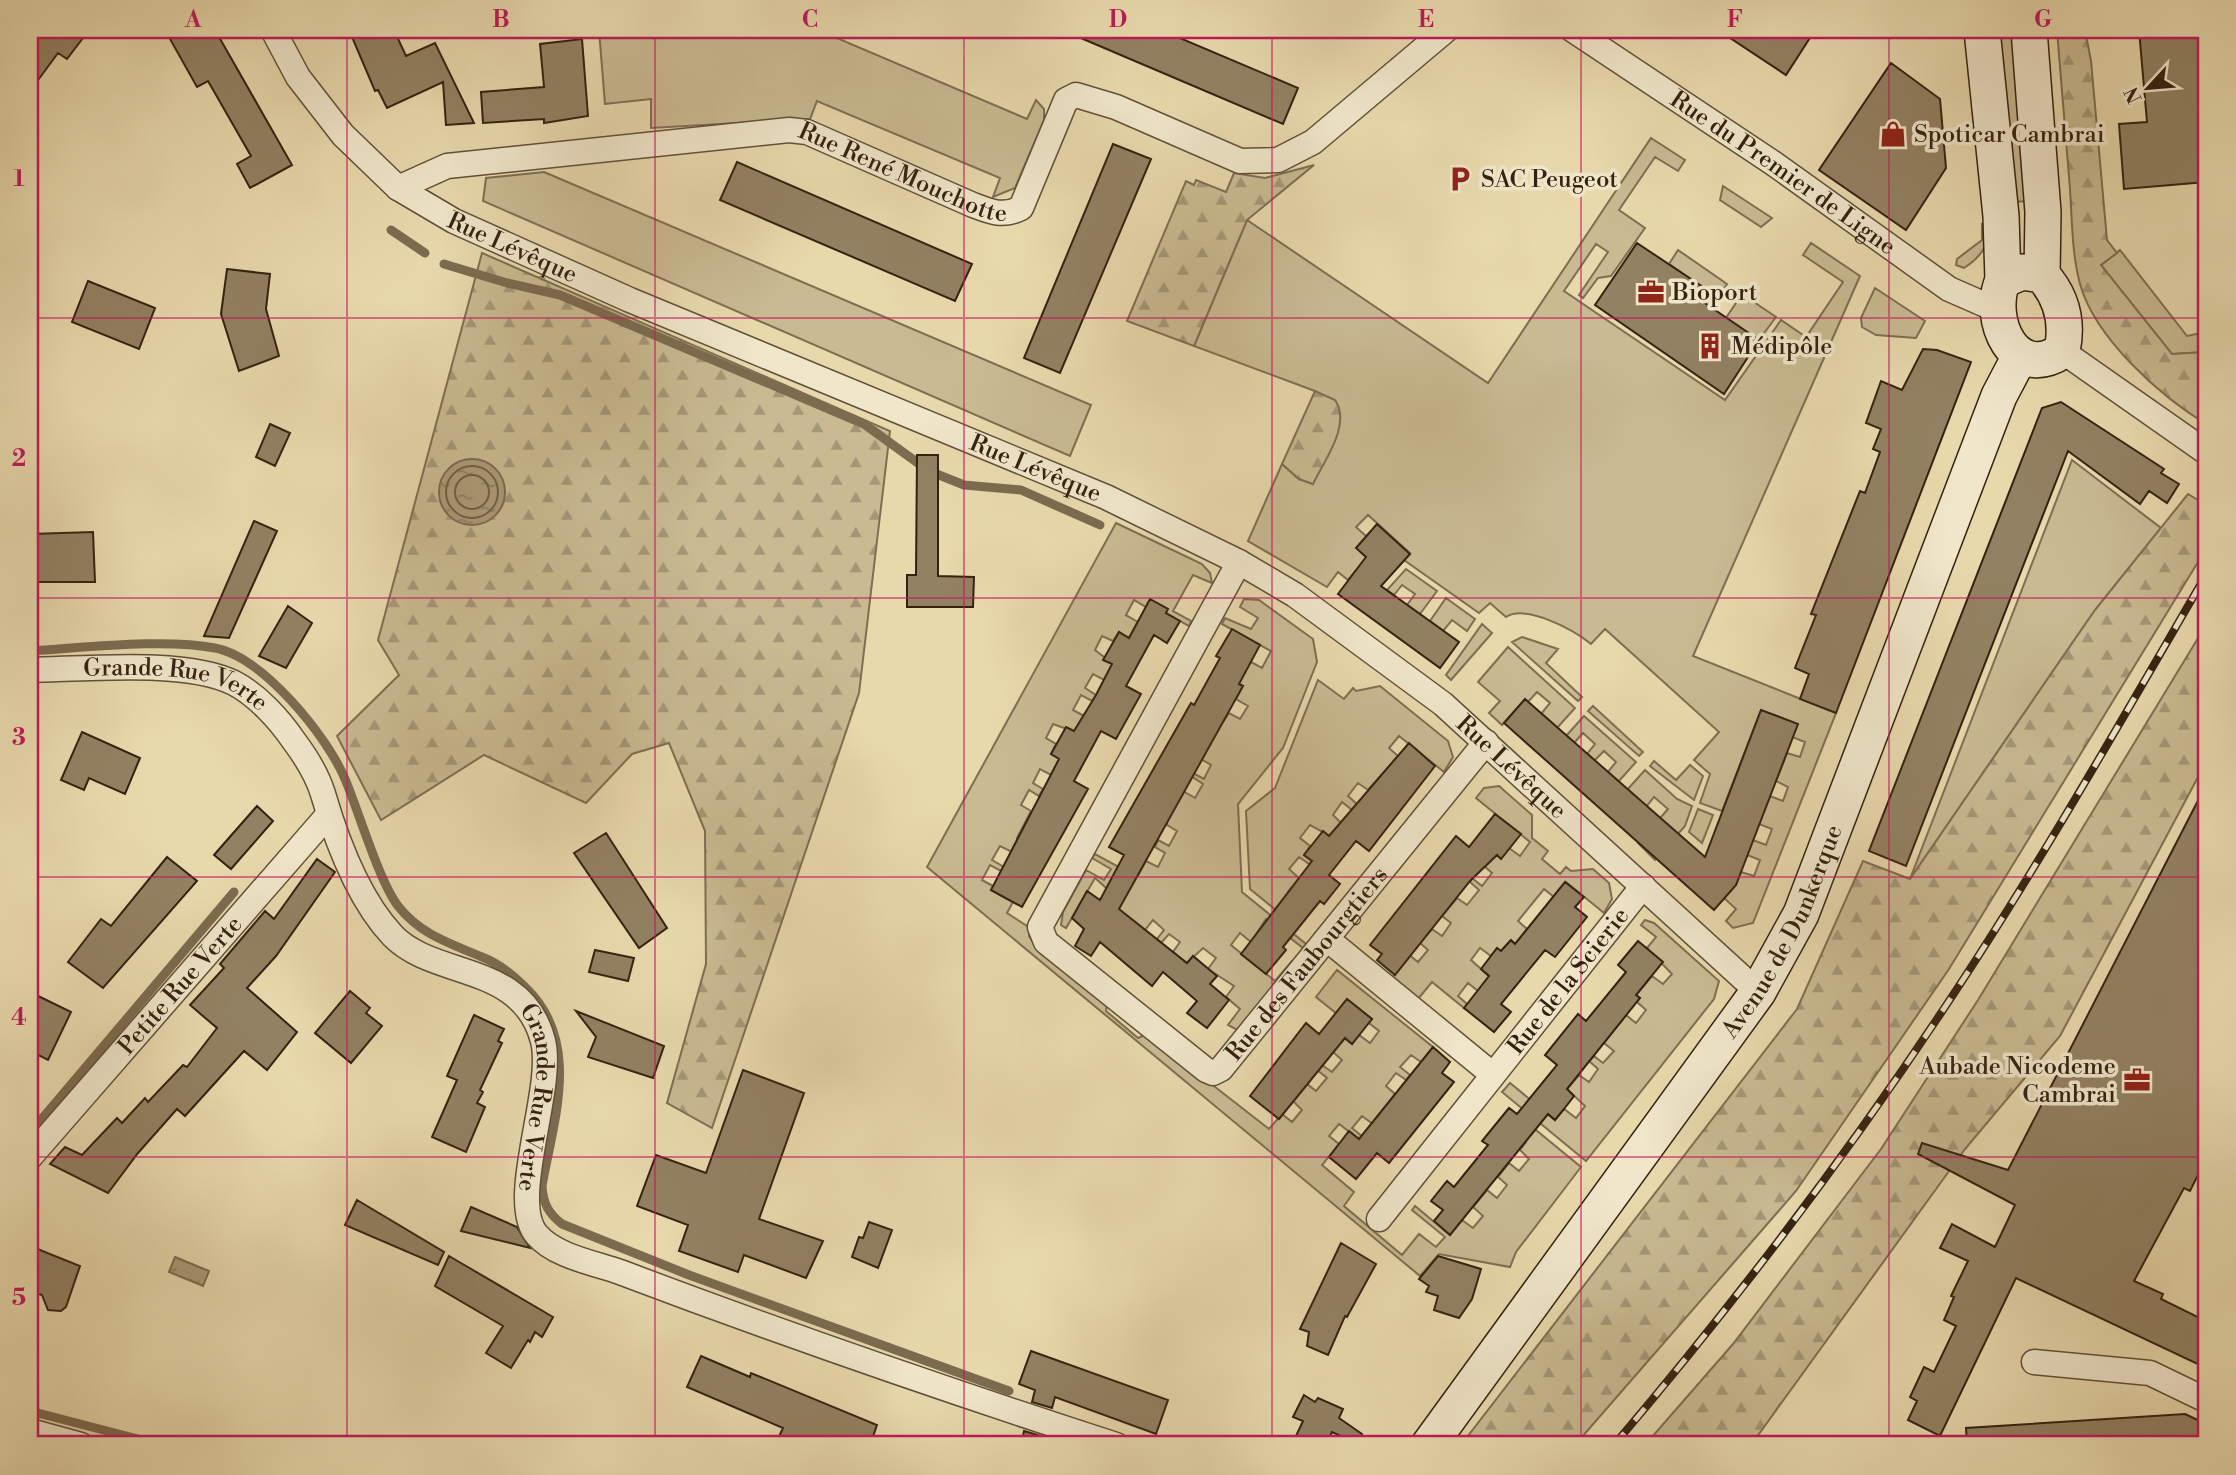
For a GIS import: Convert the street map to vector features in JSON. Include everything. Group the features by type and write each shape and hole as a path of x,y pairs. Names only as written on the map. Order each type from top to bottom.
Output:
{"main road":[{"path":"1982,30 2001,216 2000,295 2006,338 2021,356 2042,361 2062,351 2065,325 2061,307 2042,275 2043,212 2029,30"},
{"path":"2000,295 2022,272 2042,275"},
{"name":"Avenue de Dunkerque","path":"1429,1445 1758,992 1801,914 1999,396 2021,356"}],"street":[{"name":"Rue Lévêque","path":"273,30 298,77 343,135 398,188 454,221 618,295 1106,497 1239,562 1311,607 1443,704 1758,992"},
{"name":"Rue René Mouchotte","path":"398,188 447,166 789,130 807,132 995,214 1008,215 1021,208 1066,100 1076,95 1116,107 1240,160 1278,160 1313,142 1447,30"},
{"name":"Rue du Premier de Ligne","path":"1573,30 1773,163 1949,289 2000,295"},
{"path":"2062,351 2206,452"},
{"name":"Rue des Faubourgtiers","path":"1239,562 1041,923 1041,932 1046,942 1206,1070 1213,1073 1221,1069 1486,742"},
{"name":"Grande Rue Verte","path":"30,670 184,671 235,684 256,699 288,732 313,769 328,815 373,911 397,940 411,949 488,978 523,1002 534,1019 546,1056 526,1198 528,1215 538,1237 566,1252 651,1286 1116,1445"},
{"name":"Petite Rue Verte","path":"30,1157 328,815"},
{"name":"Rue de la Scierie","path":"1379,1219 1643,886"},
{"name":"Rue de la Scierie","path":"1327,939 1492,1074"},
{"path":"2034,1362 2150,1373 2206,1400"},
{"path":"30,1431 81,1445"}],"green space":[{"path":"599,30 834,30 832,36 1027,119 1036,100 1044,109 1044,120 1015,188 993,197 1000,178 817,101 810,119 651,128 651,99 605,104"},
{"path":"1998,30 2016,30 2030,201 2012,202"},
{"path":"2057,30 2085,30 2091,61 2107,240 2117,253 2101,265 2172,354 2206,352 2206,424 2169,398 2131,364 2100,325 2080,284 2075,261"},
{"path":"1651,138 1685,160 1678,171 1655,157 1619,210 1645,228 1611,276 1598,278 1583,298 1579,295 1608,252 1596,244 1564,291 1725,400 1781,320 1806,337 1843,282 1803,255 1811,243 1860,276 1693,656 1836,713 1753,923 1733,928 1726,921 1736,909 1724,898 1736,885 1741,872 1754,876 1760,860 1747,855 1753,840 1766,845 1772,829 1759,824 1770,796 1783,801 1788,787 1776,781 1787,753 1800,757 1805,742 1792,737 1797,724 1761,710 1722,811 1700,803 1710,774 1694,760 1719,732 1605,629 1591,644 1562,626 1537,616 1515,614 1506,617 1490,603 1479,613 1404,560 1410,553 1368,515 1356,527 1366,536 1367,557 1348,580 1338,572 1327,587 1248,541 1282,464 1299,479 1313,484 1315,391 1194,346 1247,220 1488,383"},
{"path":"1314,165 1247,220 1194,346 1127,321 1186,181 1194,185 1196,180 1226,192 1234,173 1265,178"},
{"path":"544,172 1091,405 1070,456 483,201 486,178"},
{"path":"1723,186 1772,218 1761,227 1720,200"},
{"path":"1991,223 1980,254 1964,268 1956,265 1957,259 1982,240 1982,224"},
{"path":"1678,250 1727,284 1711,308 1695,298 1702,287 1669,264"},
{"path":"2120,250 2187,336 2206,332 2206,352 2172,354 2101,265"},
{"path":"482,253 890,431 859,693 712,1128 667,1103 706,964 705,831 669,743 632,754 586,803 484,755 381,820 337,736 399,675 378,640"},
{"path":"1875,288 1925,321 1916,338 1876,335 1862,327 1861,318"},
{"path":"1742,294 1776,317 1759,340 1726,318"},
{"path":"1315,391 1335,400 1340,420 1329,454 1313,484 1299,479 1282,464"},
{"path":"2072,460 2161,528 2095,610 1910,879"},
{"path":"2188,494 2206,505 2206,549 1949,969 1796,1191 1575,1445 1461,1445 1797,1009 1863,861 1910,879 2095,610"},
{"path":"1116,523 1202,564 1210,573 1212,583 1193,575 1173,611 1191,621 1189,626 1148,603 1146,607 1134,600 1126,615 1138,622 1129,638 1119,632 1113,641 1102,636 1095,650 1113,664 1104,680 1093,674 1085,688 1096,695 1092,701 1081,695 1073,710 1084,716 1075,732 1053,724 1046,738 1056,744 1051,754 1060,759 1051,775 1040,769 1033,783 1043,789 1039,796 1029,790 1021,805 1031,811 1012,852 1000,846 992,860 1004,867 1001,871 990,865 982,880 993,886 991,890 1013,902 1007,913 1030,928 1029,936 1033,942 1107,1002 1106,1011 1138,1038 1147,1034 1269,1129 1282,1114 1292,1122 1302,1110 1293,1101 1307,1084 1316,1091 1327,1078 1317,1070 1322,1065 1332,1072 1342,1060 1333,1052 1344,1038 1352,1044 1359,1035 1370,1043 1379,1031 1369,1023 1372,1019 1347,999 1336,1013 1316,997 1337,970 1433,1047 1421,1062 1411,1055 1400,1067 1410,1075 1406,1080 1396,1073 1386,1086 1395,1094 1373,1124 1362,1116 1352,1128 1363,1137 1360,1140 1339,1124 1329,1136 1339,1144 1322,1165 1354,1192 1344,1206 1402,1255 1419,1234 1436,1247 1445,1237 1412,1210 1415,1206 1450,1235 1462,1220 1473,1228 1483,1216 1473,1207 1487,1190 1497,1198 1507,1185 1498,1177 1509,1163 1519,1171 1529,1159 1520,1150 1526,1142 1522,1138 1531,1126 1581,1167 1516,1252 1510,1267 1439,1254 1420,1276 927,867"},
{"path":"1406,569 1437,591 1420,614 1407,605 1415,594 1402,585 1394,595 1387,590"},
{"path":"1446,598 1475,619 1467,631 1452,620 1443,631 1430,621"},
{"path":"1244,599 1259,600 1313,639 1317,662 1283,748 1238,804 1242,892 1306,944 1303,948 1266,919 1251,942 1240,933 1231,945 1275,981 1292,961 1297,964 1241,1032 1228,1025 1240,1009 1226,997 1234,986 1208,969 1216,958 1203,948 1185,965 1173,952 1180,942 1169,934 1161,943 1157,939 1164,930 1153,920 1145,930 1111,932 1114,895 1095,878 1066,928 1061,925 1063,912 1086,870 1104,880 1111,869 1092,858 1095,854 1137,877 1146,861 1158,867 1165,853 1155,847 1158,840 1169,846 1177,831 1167,825 1167,819 1183,791 1195,798 1203,784 1191,776 1193,773 1204,779 1211,765 1201,759 1220,720 1223,722 1229,713 1240,719 1248,706 1236,699 1243,686 1225,676 1251,662 1262,668 1271,651 1222,624 1225,618 1251,629 1258,618 1240,607"},
{"path":"1482,624 1492,633 1451,680 1446,675"},
{"path":"2206,625 2206,762 2060,1036 1965,1149 1751,1445 1645,1445 1733,1344 1881,1149 1978,1000"},
{"path":"1522,637 1558,649 1546,663 1582,697 1578,701 1512,642"},
{"path":"1508,647 1575,708 1557,728 1541,714 1550,703 1537,692 1528,702 1525,700 1502,725 1489,713 1500,701 1478,682"},
{"path":"1318,680 1344,699 1353,688 1356,691 1380,686 1448,741 1453,757 1444,772 1399,736 1389,748 1398,756 1368,790 1358,783 1348,796 1357,804 1352,810 1342,802 1333,815 1341,823 1330,836 1310,825 1300,838 1310,846 1304,855 1312,861 1309,864 1299,857 1289,869 1299,878 1288,892 1298,900 1298,928 1250,889 1246,811 1275,788"},
{"path":"1593,706 1643,752 1639,756 1588,711"},
{"path":"1584,716 1636,762 1618,782 1607,773 1616,762 1604,751 1594,761 1587,754 1595,744 1583,733 1574,743 1566,736"},
{"path":"1654,761 1676,780 1690,765 1703,776 1694,800 1650,766"},
{"path":"1645,770 1677,799 1692,806 1685,826 1655,860 1638,843 1668,809 1654,797 1646,807 1627,790"},
{"path":"1499,786 1532,815 1532,838 1548,851 1542,859 1560,874 1566,867 1571,871 1593,869 1609,883 1612,899 1604,913 1566,882 1554,897 1544,889 1518,921 1527,929 1516,944 1510,941 1501,951 1491,956 1480,948 1471,960 1489,976 1478,991 1468,983 1458,996 1467,1004 1464,1008 1432,982 1418,999 1393,977 1408,954 1418,962 1428,950 1420,943 1432,929 1442,936 1451,923 1442,916 1457,898 1467,905 1479,890 1470,882 1472,878 1482,886 1492,873 1483,865 1493,852 1501,858 1509,848 1520,856 1530,842 1476,798 1484,788"},
{"path":"1698,809 1713,815 1702,843 1689,832"},
{"path":"1645,920 1654,923 1719,981 1714,999 1586,1161 1502,1092 1510,1083 1555,1120 1564,1109 1576,1118 1585,1106 1567,1089 1579,1075 1589,1082 1598,1069 1589,1061 1594,1056 1603,1063 1614,1051 1604,1043 1626,1015 1636,1023 1646,1010 1637,1002 1640,998 1636,995 1652,976 1663,984 1672,974 1647,948 1656,937 1641,925"}],"water":[{"path":"472,459 485,462 495,469 502,479 505,492 502,505 495,515 485,522 472,525 459,522 449,515 442,505 439,492 442,479 449,469 459,462"},
{"path":"175,1257 209,1271 203,1286 169,1272"}],"building":[{"path":"30,30 89,30 67,59 58,53 30,91 32,36"},
{"path":"186,30 215,30 292,165 250,188 237,164 251,156 208,81 197,87 170,39"},
{"path":"349,30 394,30 406,56 435,43 474,123 446,125 443,82 387,108 378,90 375,91"},
{"path":"1062,30 1161,30 1298,88 1283,124"},
{"path":"1718,30 1815,30 1786,75"},
{"path":"2139,30 2206,30 2206,182 2124,189 2119,124 2147,122"},
{"path":"582,39 588,116 544,123 544,119 483,123 481,92 544,87 540,44"},
{"name":"Spoticar Cambrai","path":"1891,63 1940,99 1946,168 1906,230 1819,170"},
{"path":"1113,144 1151,159 1060,373 1024,358"},
{"path":"737,162 972,264 955,301 720,200"},
{"path":"1637,243 1703,287 1696,297 1759,340 1724,394 1595,305"},
{"path":"227,269 270,274 266,309 279,356 239,371 221,314"},
{"path":"88,281 155,308 139,349 72,322"},
{"path":"1923,349 1937,350 1971,362 1836,713 1800,699 1809,674 1795,668 1816,615 1811,614 1860,491 1865,493 1880,452 1873,449 1881,429 1866,423 1881,381 1902,390"},
{"path":"2061,402 2164,469 2161,473 2179,484 2167,503 2149,491 2140,504 2068,451 1906,866 1869,851 2042,408"},
{"path":"270,424 290,433 275,466 256,457"},
{"path":"917,455 938,455 938,576 974,577 973,607 907,607 907,575 916,575"},
{"path":"254,521 277,531 229,638 204,636"},
{"path":"1377,524 1410,554 1381,586 1459,642 1440,668 1338,594 1366,557 1356,548"},
{"path":"93,532 95,582 30,582 30,534"},
{"path":"1150,599 1168,609 1166,613 1180,621 1167,643 1154,635 1126,686 1141,694 1116,739 1101,731 1074,781 1088,789 1022,907 991,890 1059,759 1051,754 1066,727 1074,731 1096,695 1112,664 1103,660 1119,632 1129,638"},
{"path":"288,606 312,623 286,668 259,656"},
{"path":"1232,629 1260,645 1239,684 1243,686 1119,909 1187,963 1193,956 1217,976 1210,984 1229,1000 1207,1028 1187,1013 1197,1001 1163,972 1152,986 1100,942 1091,956 1075,946 1084,929 1072,918 1087,891 1100,900 1124,855 1109,847 1191,703 1194,705 1220,658 1216,656"},
{"path":"1525,699 1705,857 1761,710 1798,724 1736,885 1714,910 1504,723"},
{"path":"82,732 140,758 125,794 89,778 84,790 61,780"},
{"path":"1409,743 1435,766 1369,851 1356,841 1329,875 1340,884 1324,904 1320,901 1283,947 1286,950 1266,974 1241,954 1312,861 1304,855 1323,831 1329,836"},
{"path":"2206,785 2206,1159 2190,1191 2184,1188 2134,1281 2163,1294 2161,1299 2206,1321 2206,1368 2016,1278 1940,1436 1908,1420 1917,1401 1910,1397 1924,1367 1934,1372 1956,1326 1944,1320 1954,1297 1951,1296 1968,1261 1940,1248 1952,1224 1995,1247 2015,1205 1918,1154 1922,1143 2008,1170"},
{"path":"257,806 273,821 231,869 214,855"},
{"path":"1495,814 1521,834 1501,859 1497,855 1470,881 1395,975 1377,960 1382,954 1370,945 1456,836 1469,847"},
{"path":"606,833 667,928 639,948 574,853"},
{"path":"167,857 197,881 103,988 68,962 101,919 111,926"},
{"path":"317,859 335,872 276,956 247,988 297,1032 267,1070 244,1051 185,1116 177,1109 138,1153 108,1193 50,1164 65,1147 82,1155 117,1118 122,1123 145,1098 148,1102 183,1065 187,1067 217,1028 190,1005 224,968 220,964 265,911 274,919"},
{"path":"1565,882 1584,897 1575,907 1587,917 1555,957 1545,950 1501,1004 1511,1012 1494,1032 1464,1008 1489,976 1481,969 1497,948 1501,951 1511,940 1515,944"},
{"path":"1638,941 1663,962 1636,995 1640,998 1567,1089 1574,1096 1564,1109 1555,1120 1548,1114 1450,1235 1434,1221 1443,1210 1431,1201 1447,1181 1454,1187 1488,1145 1482,1141 1509,1108 1517,1114 1557,1065 1545,1055 1578,1014 1586,1021 1626,972 1618,965"},
{"path":"595,950 634,958 628,981 589,972"},
{"path":"350,991 370,1008 366,1013 382,1026 351,1063 315,1033"},
{"path":"30,992 71,1012 48,1060 30,1051"},
{"path":"1347,999 1372,1019 1352,1044 1345,1038 1279,1119 1250,1096 1306,1023 1319,1034"},
{"path":"576,1011 664,1046 653,1078 588,1057 596,1037"},
{"path":"474,1015 504,1029 498,1041 502,1043 480,1090 483,1092 477,1103 485,1107 466,1152 432,1137 457,1080 447,1076"},
{"path":"1433,1047 1450,1062 1442,1073 1454,1082 1389,1163 1377,1153 1356,1179 1329,1157 1349,1131 1359,1139"},
{"path":"743,1070 804,1093 759,1219 823,1241 806,1278 744,1255 738,1272 679,1251 688,1225 637,1206 656,1155 706,1173"},
{"path":"357,1200 444,1252 438,1265 345,1225"},
{"path":"471,1207 517,1227 530,1248 461,1231"},
{"path":"869,1222 892,1230 878,1268 852,1257 859,1237 863,1238"},
{"path":"1341,1243 1376,1264 1347,1317 1345,1316 1328,1355 1307,1346 1309,1332 1300,1329"},
{"path":"30,1246 80,1266 66,1307 61,1311 48,1310 42,1295 30,1291"},
{"path":"449,1256 553,1317 542,1337 535,1332 530,1342 528,1340 511,1368 486,1353 503,1326 435,1286"},
{"path":"1438,1256 1481,1269 1472,1299 1459,1318 1434,1310 1438,1296 1426,1292 1429,1286 1419,1279"},
{"path":"1031,1351 1168,1400 1156,1434 1055,1397 1052,1408 1032,1402 1035,1390 1019,1384"},
{"path":"701,1356 750,1377 751,1373 877,1425 870,1445 775,1445 783,1428 687,1387"},
{"path":"1304,1395 1315,1402 1318,1398 1343,1409 1339,1418 1362,1434 1357,1443 1332,1432 1326,1445 1317,1445 1296,1436 1303,1421 1293,1417"},
{"path":"2185,1414 2206,1424 2206,1445 1967,1445 1966,1428"},
{"path":"1024,1431 1044,1437 1042,1445 1021,1445"}],"waterway":[{"path":"391,230 425,253"},
{"path":"444,264 560,295 864,424 929,471 964,485 1021,490 1100,525"},
{"path":"30,651 148,644 215,648 234,654 253,666 291,701 309,721 336,761 384,880 398,906 426,931 505,970 525,987 543,1008 553,1031 559,1056 559,1081 557,1107 542,1186 547,1207 562,1224 689,1275 1009,1391"},
{"path":"30,1133 234,892"},
{"path":"30,1411 161,1445"}],"railway":[{"path":"1614,1445 1701,1340 1785,1232 1905,1067 2045,849 2206,575"}],"place":[{"name":"Spoticar Cambrai","path":"1893,134"},
{"name":"SAC Peugeot","path":"1460,179"},
{"name":"Bioport","path":"1651,292"},
{"name":"Médipôle","path":"1710,346"},
{"name":"Aubade Nicodeme Cambrai","path":"2137,1080"}]}
